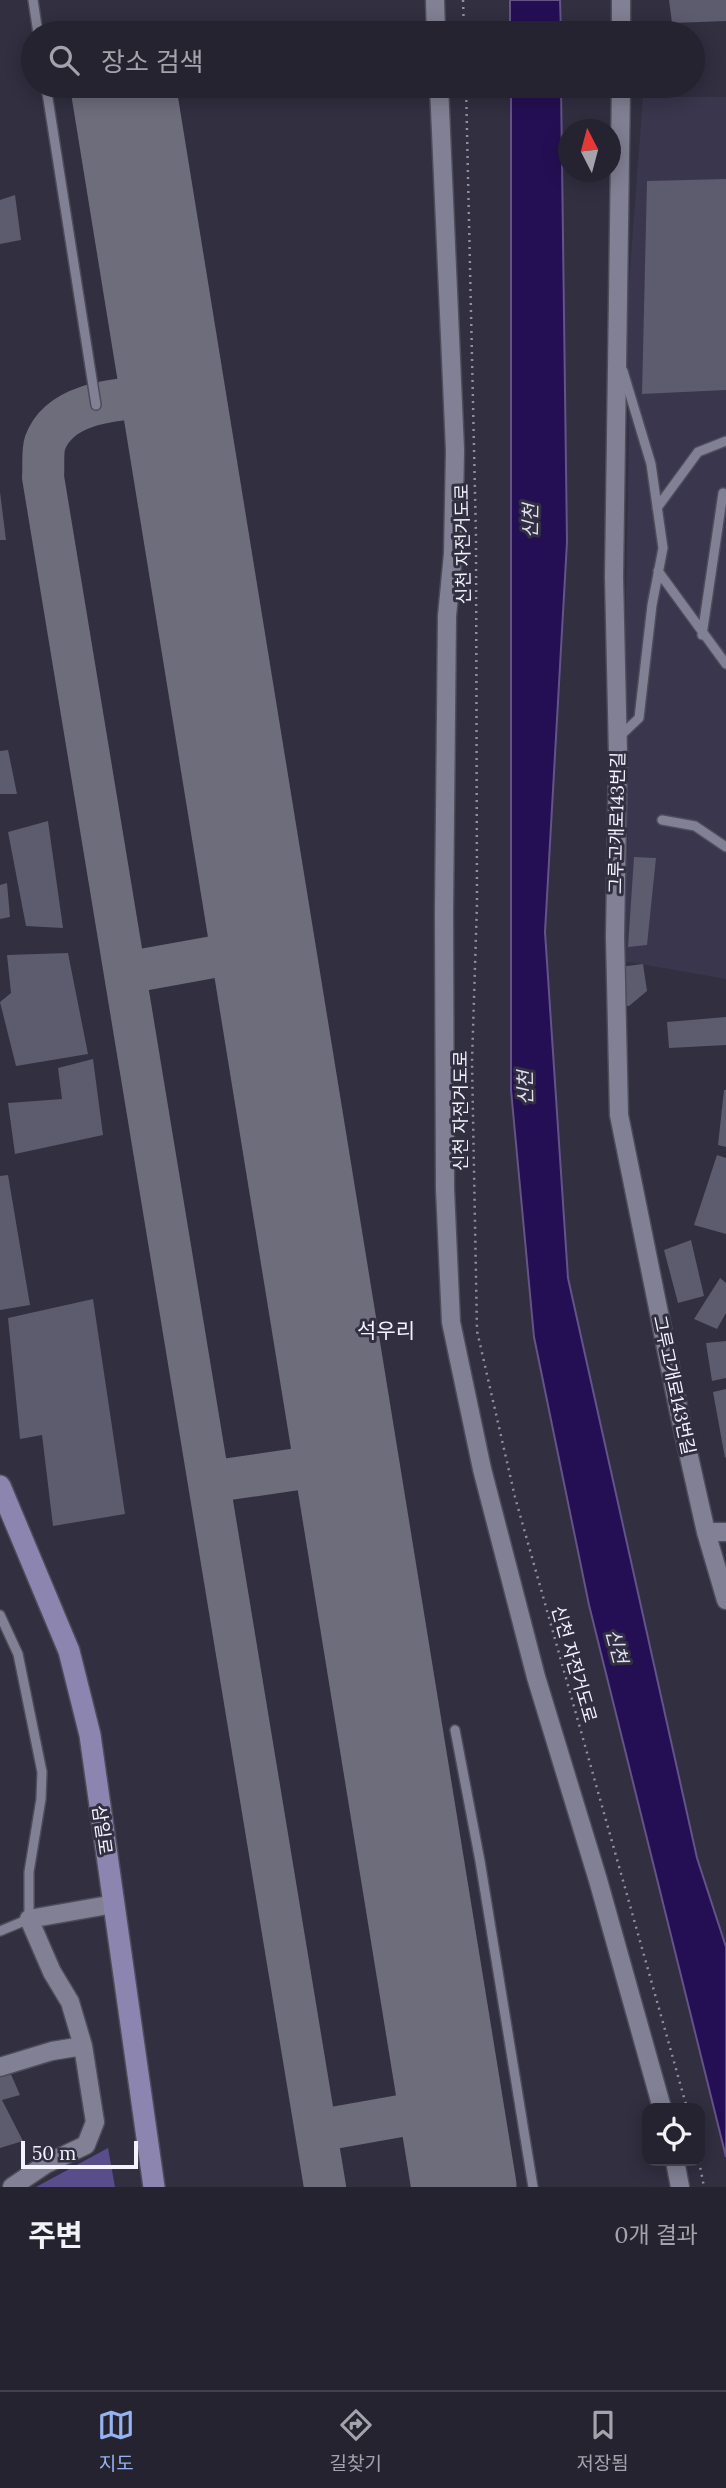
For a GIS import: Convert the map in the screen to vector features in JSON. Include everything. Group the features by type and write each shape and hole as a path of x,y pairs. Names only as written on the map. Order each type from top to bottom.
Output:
{"main road":[{"name":"삼일로","path":"0,1486 69,1651 90,1735 154,2187"}],"street":[{"path":"435,0 436,21"},
{"path":"621,0 621,21"},
{"path":"440,98 455,450 453,554 447,616 444,913 444,1189 451,1322 482,1469 536,1677 598,1880 661,2103"},
{"name":"그루고개로143번길","path":"621,98 614,577 618,738 615,937 619,1115 706,1532 726,1600"},
{"path":"706,1532 726,1532"},
{"path":"12,2187 46,2165 86,2145 95,2122 83,2046 70,2002 52,1972 29,1919 114,1904"},
{"path":"0,2067 52,2051 83,2046"},
{"path":"677,2166 680,2187"}],"lane":[{"path":"33,0 36,21"},
{"path":"48,98 96,405"},
{"path":"617,352 651,464 663,548 639,718 618,738"},
{"path":"657,508 698,452 726,441"},
{"path":"702,635 723,492"},
{"path":"659,571 702,635 726,664"},
{"path":"662,820 695,826 726,847"},
{"path":"0,1615 18,1654 42,1772 41,1799 29,1872 29,1919 0,1931"},
{"path":"455,1730 480,1861 533,2187"}],"path":[{"path":"461,0 464,21"},
{"name":"신천 자전거도로","path":"466,98 476,538 477,903 472,1075 477,1331 518,1510 686,2103"},
{"path":"700,2166 704,2187"}],"shaded area":[{"path":"726,97 726,979 623,961 628,833 624,687 629,438 626,321 643,98"},
{"path":"108,2148 115,2187 36,2187"}],"water":[{"path":"510,0 560,0 561,21 510,21"},
{"name":"신천","path":"511,98 561,98 561,119 558,119 558,182 562,182 567,542 545,932 568,1278 697,1858 726,1947 726,2157 589,1605 534,1337 511,1090"}],"building":[{"path":"669,0 726,0 726,21 672,21"},
{"path":"726,179 726,390 642,394 647,181"},
{"path":"15,195 21,240 0,244 0,200"},
{"path":"0,492 6,540 0,540"},
{"path":"8,750 17,794 0,794 0,751"},
{"path":"48,821 63,928 26,926 8,832"},
{"path":"634,857 656,858 647,945 628,947"},
{"path":"7,883 10,917 0,919 0,885"},
{"path":"68,953 88,1054 16,1066 0,1002 11,993 7,955"},
{"path":"643,964 647,991 629,1006 620,1005 619,967"},
{"path":"726,1017 726,1045 669,1048 667,1022"},
{"path":"93,1059 103,1135 15,1154 8,1103 62,1099 58,1068"},
{"path":"726,1090 726,1147 718,1145"},
{"path":"717,1155 726,1158 726,1234 694,1225"},
{"path":"8,1175 30,1305 0,1310 0,1176"},
{"path":"691,1240 704,1296 678,1303 664,1250"},
{"path":"720,1278 726,1283 726,1313 717,1329 694,1319"},
{"path":"93,1299 125,1514 53,1526 42,1435 20,1439 8,1318"},
{"path":"726,1341 726,1378 712,1381 706,1343"},
{"path":"726,1389 726,1457 725,1458 713,1392"},
{"path":"10,2072 20,2095 2,2100 23,2141 0,2148 0,2075"}],"taxiway":[{"path":"173,394 100,403 66,416 54,428 45,443 43,477 325,2187"},
{"path":"125,973 263,948"},
{"path":"209,1482 346,1462"},
{"path":"316,2131 451,2107"}],"runway":[{"path":"125,98 464,2187"}],"district":[{"name":"석우리","path":"386,1331"}]}
